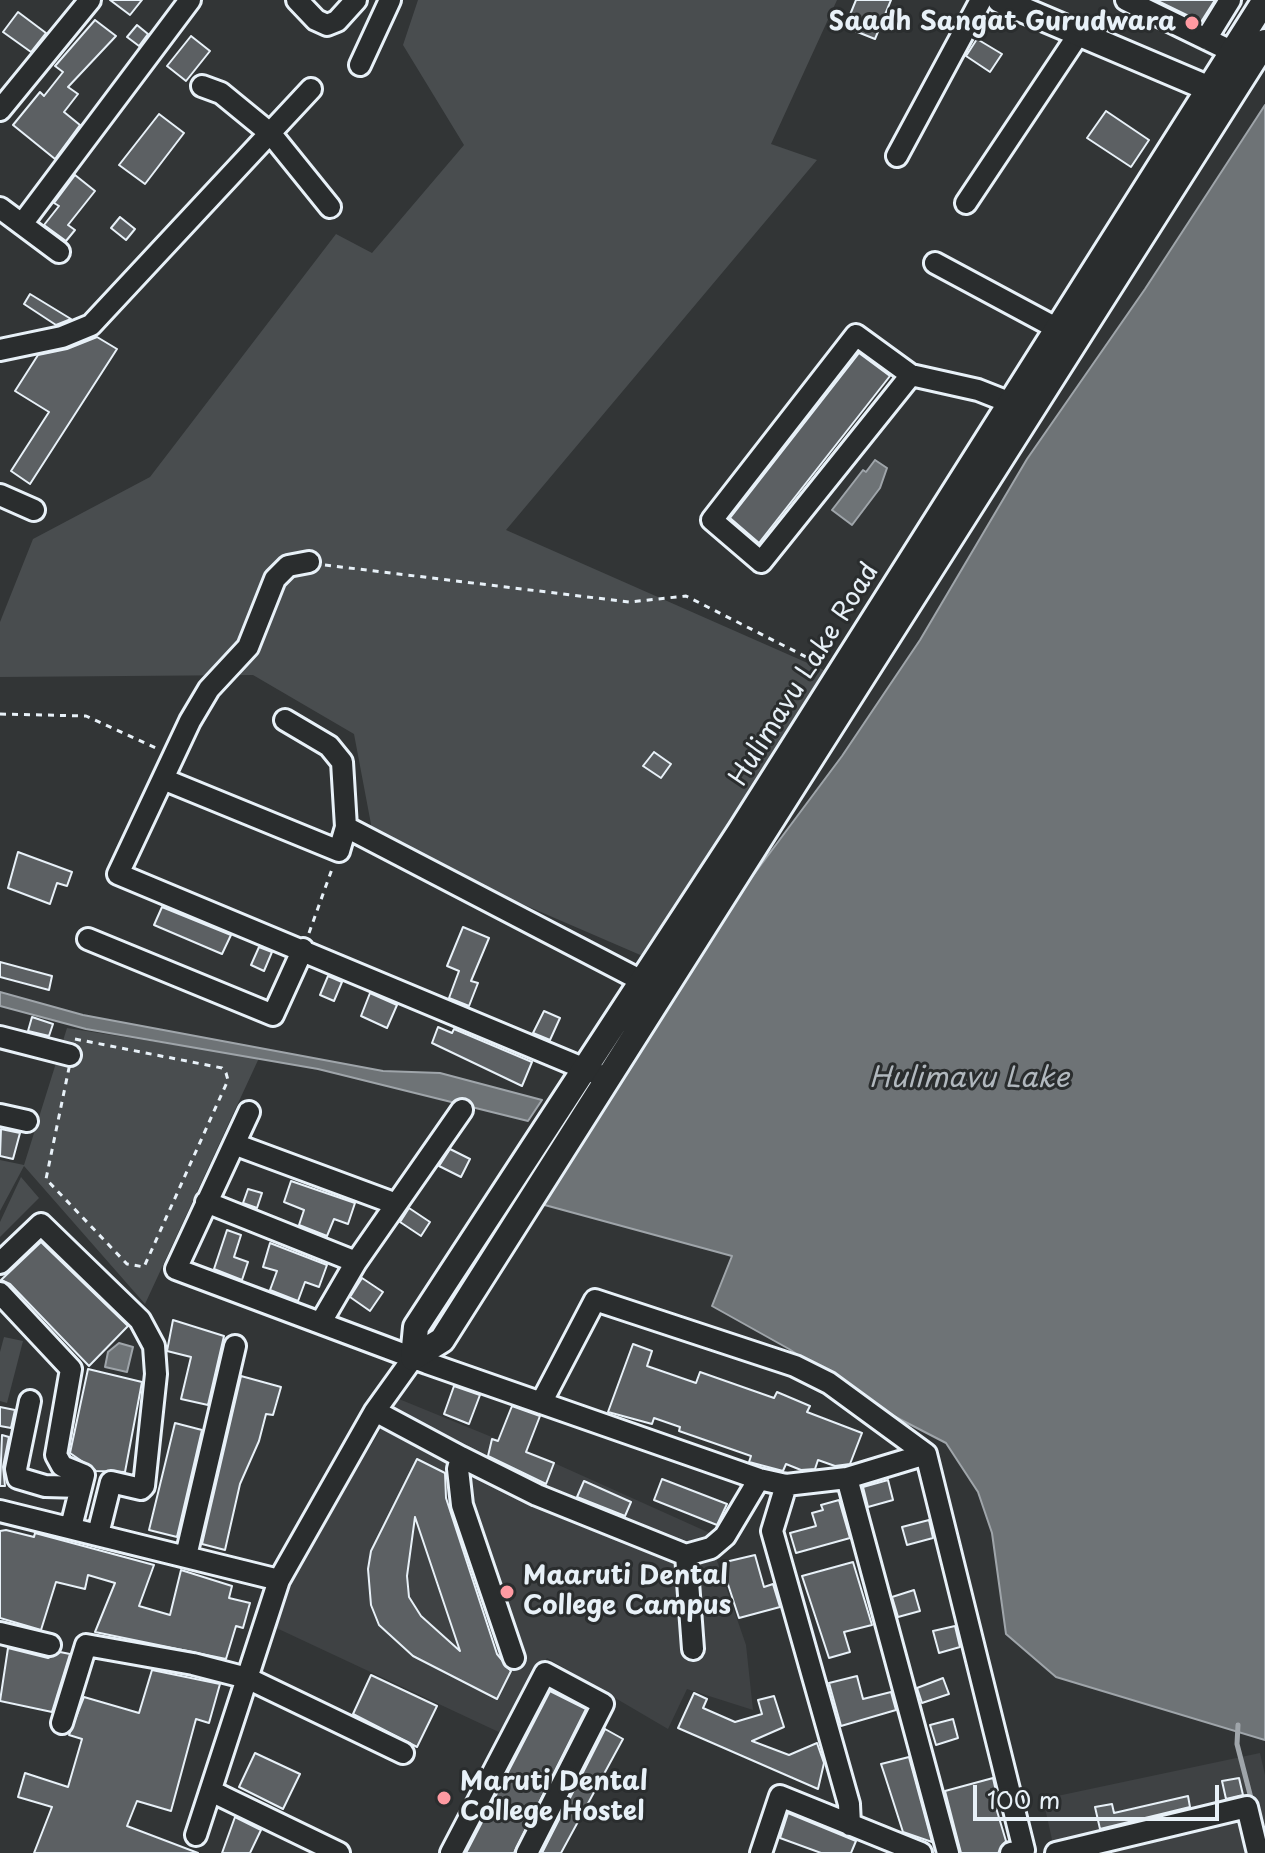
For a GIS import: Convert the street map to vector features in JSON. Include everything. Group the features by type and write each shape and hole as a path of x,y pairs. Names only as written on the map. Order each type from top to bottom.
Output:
{"main road":[{"path":"1000,0 1224,86"},
{"path":"1035,0 1224,86"},
{"name":"Hulimavu Lake Road","path":"413,1358 416,1327 541,1135 573,1109 1224,86 1233,52 1260,2"},
{"name":"Hulimavu Lake Road","path":"596,1073 642,981 1058,329 1224,86 1265,42"},
{"path":"413,1358 442,1340 563,1147 573,1109"}],"street":[{"path":"0,110 90,0"},
{"path":"22,224 190,0"},
{"path":"297,0 316,20 327,25 337,21 356,0"},
{"path":"360,65 390,0"},
{"path":"897,156 981,0"},
{"path":"1126,0 1233,52"},
{"path":"1206,39 1230,0"},
{"path":"966,203 1080,32"},
{"path":"202,86 221,93 271,134 330,207"},
{"path":"0,350 62,337 91,325 311,89"},
{"path":"0,208 59,252"},
{"path":"935,263 1058,329"},
{"path":"911,375 761,562 712,520 856,335 911,375 978,390 1011,403"},
{"path":"0,495 34,510"},
{"path":"309,562 288,566 275,579 248,647 209,689 118,874 596,1073"},
{"path":"163,779 339,851 346,827 342,762 337,753 285,720"},
{"path":"346,827 642,981"},
{"path":"88,939 273,1015 303,949"},
{"path":"0,1037 70,1055"},
{"path":"321,1322 356,1262 462,1110"},
{"path":"249,1112 176,1269 413,1358 759,1479 786,1485 847,1478 926,1454"},
{"path":"0,1115 27,1121"},
{"path":"234,1144 396,1204"},
{"path":"206,1202 356,1262"},
{"path":"0,1263 41,1224 140,1320"},
{"path":"30,1401 16,1469 18,1478 45,1486 83,1481 111,1482 141,1489 144,1486 156,1354 122,1286 71,1237"},
{"path":"0,1293 71,1369 56,1455 62,1466 83,1481"},
{"path":"541,1403 595,1300 795,1366 829,1383 926,1454 1024,1850 1011,1853"},
{"path":"186,1556 235,1346"},
{"name":"Hulimavu Lake Road","path":"196,1835 213,1792 279,1580 375,1411 413,1358"},
{"path":"375,1411 537,1495 686,1555 711,1548 725,1536 759,1479"},
{"path":"461,1457 458,1469 462,1505 514,1658"},
{"path":"847,1478 948,1853"},
{"path":"71,1527 83,1481"},
{"path":"98,1534 111,1482"},
{"path":"786,1485 772,1531 849,1804 850,1825"},
{"path":"0,1511 279,1580"},
{"path":"686,1555 693,1649"},
{"path":"0,1633 50,1645"},
{"path":"62,1723 86,1645 193,1664 247,1678 403,1753"},
{"path":"451,1853 545,1673 603,1704 527,1853"},
{"path":"213,1792 339,1853"},
{"path":"761,1853 780,1796 850,1825 880,1846 921,1853"},
{"path":"1056,1853 1247,1807 1258,1853"}],"path":[{"path":"309,562 629,602 686,596 839,674"},
{"path":"0,714 86,716 174,756"},
{"path":"303,949 339,851"},
{"path":"75,1039 222,1068 226,1073 228,1080 144,1267 127,1264 46,1179 70,1055 75,1039"}],"shaded area":[{"path":"418,0 837,0 771,144 817,160 506,530 828,672 645,957 374,840 354,734 253,675 0,677 0,622 33,539 150,477 336,234 372,253 464,145 403,45"},
{"path":"67,1028 259,1058 145,1304 24,1166 0,1211 0,1160 24,1165"},
{"path":"21,1177 39,1198 0,1237 0,1222"},
{"path":"4,1337 23,1341 7,1403 0,1401 0,1352"},
{"name":"Maaruti Dental College Campus","path":"399,1399 543,1458 712,1534 716,1558 746,1645 753,1710 687,1689 668,1729 547,1658 503,1734 270,1625 307,1552"},
{"path":"1260,1753 1265,1775 1265,1853 1055,1853 1043,1799"}],"water":[{"name":"Hulimavu Lake","path":"1265,105 1265,1740 1056,1677 1006,1634 992,1533 978,1492 946,1443 884,1411 789,1349 712,1306 732,1256 541,1204 731,905 842,756 920,640 1027,459 1145,289"},
{"path":"875,460 887,468 880,488 852,525 832,510 863,470 866,472"},
{"path":"0,992 83,1015 383,1071 440,1073 542,1100 528,1121 318,1069 86,1029 0,1006"},
{"path":"119,1343 133,1347 127,1372 105,1367 108,1352"}],"building":[{"path":"110,0 142,0 130,15"},
{"path":"856,0 891,0 875,39 845,27"},
{"path":"1156,0 1215,0 1201,22"},
{"path":"18,12 46,33 31,52 3,32"},
{"path":"95,20 116,36 68,87 78,94 64,112 80,125 55,159 13,125 40,92 44,96 63,72 55,66"},
{"path":"137,25 148,34 139,46 127,37"},
{"path":"191,36 210,51 186,81 167,66"},
{"path":"977,39 1002,54 990,72 966,56"},
{"path":"1106,111 1149,140 1131,167 1087,138"},
{"path":"159,114 184,133 145,184 119,165"},
{"path":"75,175 95,191 68,225 75,230 66,241 44,225 59,206 54,203"},
{"path":"120,217 135,229 126,240 111,228"},
{"path":"30,294 71,319 56,325 24,304"},
{"path":"97,337 117,349 30,484 11,471 49,412 15,391 38,355 67,349"},
{"path":"859,353 890,376 759,543 730,518"},
{"path":"654,752 671,764 661,778 643,766"},
{"path":"18,852 72,872 67,886 57,883 50,904 8,888"},
{"path":"162,907 231,935 222,954 154,925"},
{"path":"463,927 489,938 471,981 478,983 469,1006 449,998 459,971 447,966"},
{"path":"259,947 272,952 264,971 251,965"},
{"path":"0,962 52,976 49,990 0,977"},
{"path":"328,976 342,982 334,1001 320,995"},
{"path":"370,993 397,1005 387,1028 361,1016"},
{"path":"544,1011 560,1018 550,1040 533,1033"},
{"path":"32,1017 53,1024 49,1036 28,1031"},
{"path":"438,1027 452,1033 454,1029 532,1062 522,1086 432,1043"},
{"path":"1,1129 20,1133 13,1159 0,1156"},
{"path":"450,1149 470,1159 461,1177 439,1166"},
{"path":"291,1181 355,1203 348,1224 334,1219 327,1236 299,1225 304,1210 284,1202"},
{"path":"248,1189 262,1193 257,1208 243,1203"},
{"path":"409,1208 430,1222 421,1236 400,1222"},
{"path":"227,1230 241,1235 234,1257 248,1262 242,1280 214,1269"},
{"path":"41,1242 128,1326 89,1366 10,1284 1,1280"},
{"path":"270,1243 327,1265 319,1287 305,1282 298,1301 270,1290 277,1271 263,1267"},
{"path":"362,1278 383,1292 370,1311 350,1297"},
{"path":"173,1320 224,1336 208,1405 181,1399 191,1357 167,1351"},
{"path":"633,1344 652,1351 647,1366 696,1383 700,1372 774,1398 777,1392 810,1406 807,1412 862,1433 850,1464 835,1466 818,1460 815,1469 801,1470 786,1464 783,1471 749,1462 751,1456 679,1431 680,1427 654,1418 652,1424 608,1412"},
{"path":"88,1369 142,1382 125,1472 96,1471 70,1453"},
{"path":"241,1376 281,1387 273,1415 266,1414 259,1441 240,1484 225,1550 202,1544"},
{"path":"454,1386 480,1395 469,1424 444,1414"},
{"path":"512,1406 540,1416 526,1452 554,1463 546,1484 488,1456 492,1439 498,1441"},
{"path":"0,1407 15,1410 11,1428 0,1426"},
{"path":"175,1423 202,1430 177,1537 149,1530"},
{"path":"2,1435 9,1437 3,1467 5,1486 0,1486"},
{"path":"417,1459 445,1473 446,1498 497,1654 511,1671 497,1699 413,1656 379,1625 371,1605 368,1569 371,1551","holes":["415,1517 460,1651 421,1616 409,1597 407,1576"]},
{"path":"662,1479 727,1504 717,1525 654,1500"},
{"path":"888,1480 893,1500 868,1507 863,1487"},
{"path":"584,1481 631,1502 625,1516 577,1497"},
{"path":"839,1500 850,1538 796,1553 790,1533 816,1526 812,1513 823,1510 821,1505"},
{"path":"929,1520 933,1538 907,1545 902,1527"},
{"path":"0,1531 34,1537 35,1533 154,1565 139,1606 170,1615 181,1570 232,1586 229,1598 250,1603 243,1628 236,1626 226,1659 95,1632 115,1583 88,1575 85,1589 56,1582 41,1630 0,1618"},
{"path":"755,1555 764,1587 773,1584 780,1607 739,1618 721,1563"},
{"path":"853,1562 872,1625 844,1632 850,1652 829,1658 802,1576"},
{"path":"914,1590 920,1611 898,1617 892,1597"},
{"path":"955,1626 960,1647 939,1653 933,1631"},
{"path":"8,1648 48,1658 60,1652 70,1654 52,1712 0,1701"},
{"path":"152,1670 220,1684 209,1723 196,1719 171,1811 137,1801 127,1826 198,1853 34,1853 52,1807 18,1797 25,1773 68,1787 82,1739 69,1735 84,1697 139,1713"},
{"path":"371,1675 437,1706 417,1747 353,1714"},
{"path":"857,1676 863,1699 891,1692 896,1710 841,1726 829,1683"},
{"path":"943,1678 949,1694 922,1703 917,1688"},
{"path":"550,1691 586,1709 514,1853 466,1853"},
{"path":"694,1693 707,1699 703,1708 735,1722 762,1714 758,1700 774,1696 784,1727 752,1741 789,1755 817,1743 824,1763 818,1789 678,1728"},
{"path":"953,1719 958,1738 936,1745 930,1725"},
{"path":"605,1729 623,1739 561,1853 542,1853"},
{"path":"255,1753 300,1774 283,1809 239,1787"},
{"path":"909,1757 932,1842 903,1832 881,1764"},
{"path":"993,1778 998,1800 994,1801 1006,1841 998,1853 961,1853 945,1791"},
{"path":"1239,1778 1243,1795 1226,1799 1222,1781"},
{"path":"1188,1796 1190,1807 1100,1829 1095,1807 1112,1804 1114,1813"},
{"path":"788,1813 856,1841 851,1853 821,1853 780,1838"},
{"path":"235,1817 261,1830 250,1853 222,1853"}],"waterway":[{"path":"1238,1725 1237,1744 1252,1802"}],"place":[{"name":"Saadh Sangat Gurudwara","path":"1192,23"},
{"name":"Maaruti Dental College Campus","path":"507,1592"},
{"name":"Maruti Dental College Hostel","path":"444,1798"}]}
